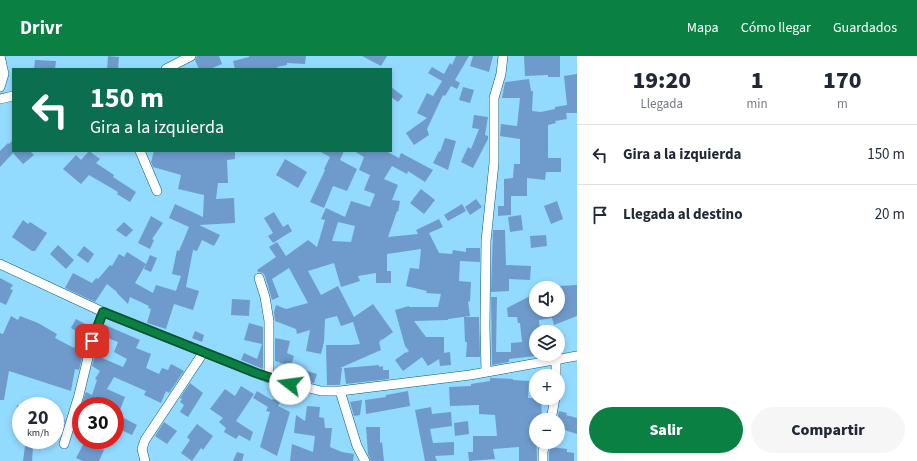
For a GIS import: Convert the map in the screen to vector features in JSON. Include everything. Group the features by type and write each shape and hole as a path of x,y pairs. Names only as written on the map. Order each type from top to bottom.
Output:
{"street":[{"path":"0,56 4,74 0,87"},
{"path":"168,68 191,56"},
{"path":"486,372 486,241 494,163 494,98 503,56"},
{"path":"0,99 12,96"},
{"path":"140,152 157,191"},
{"path":"0,264 103,312 203,353 269,378 321,391 340,391 486,372 550,361"},
{"path":"259,278 265,297 269,321 269,378"},
{"path":"64,444 79,395 92,341 103,312"},
{"path":"145,461 142,449 145,440 203,353"},
{"path":"565,358 577,356"},
{"path":"340,391 357,446 365,461"},
{"path":"543,461 544,449"}],"building":[{"path":"108,56 119,57 118,68 107,68"},
{"path":"197,56 219,56 222,64 212,68 199,68 195,60"},
{"path":"306,56 305,64 287,63 287,65 278,68 235,68 233,61 249,57"},
{"path":"362,56 387,56 381,66"},
{"path":"456,56 469,56 455,80 460,83 457,89 451,86 445,96 443,95 427,129 429,135 414,145 406,133 427,118 417,113 427,93 433,96 442,81 428,73 432,67 444,74 450,63 452,65"},
{"path":"473,56 493,56 489,72 470,66"},
{"path":"524,56 560,56 560,77 548,77 548,75 525,76"},
{"path":"35,60 56,61 55,68 34,68"},
{"path":"577,74 577,113 566,113 567,119 555,121 556,123 548,125 548,158 561,158 561,172 546,172 545,180 527,178 527,196 511,196 511,215 498,216 498,206 504,206 504,179 513,178 514,164 520,164 520,139 500,136 501,124 517,126 520,98 502,98 505,82 529,79 531,91 533,91 532,111 541,112 567,105 564,76"},
{"path":"463,87 474,90 470,103 459,100"},
{"path":"392,88 403,96 398,102 392,98"},
{"path":"474,115 488,117 485,135 488,136 488,139 473,168 461,162 468,147 471,149 479,129 472,128"},
{"path":"445,138 456,141 448,170 433,163 439,151 440,152"},
{"path":"12,141 12,152 31,152 34,155 23,164 13,153 0,167 0,151 8,143 9,144"},
{"path":"88,152 100,159 96,163 114,175 113,177 136,192 130,202 117,194 118,192 89,175 81,184 63,169 76,155 81,160"},
{"path":"154,152 235,152 235,159 227,160 228,183 218,183 216,199 234,198 235,223 199,225 220,235 214,246 202,240 197,251 193,250 186,287 199,291 193,310 174,304 166,329 147,323 151,309 148,308 149,306 130,297 128,304 107,284 95,302 65,288 73,273 92,283 96,278 98,279 110,265 112,266 119,254 124,257 127,252 146,264 135,283 153,293 156,285 176,291 181,276 172,274 177,250 179,251 189,227 169,218 175,204 203,217 204,195 178,189 181,175 153,167 151,162"},
{"path":"321,152 344,152 340,160 357,169 347,191 333,186 324,208 310,202 330,157"},
{"path":"356,152 388,152 399,158 401,153 433,170 425,182 408,171 407,174 392,166 384,179 398,185 392,200 400,201 398,212 397,211 388,237 418,234 416,230 439,219 443,227 429,233 439,253 452,254 453,250 466,252 466,248 480,248 480,262 460,261 459,281 471,282 470,302 468,301 470,316 448,320 414,321 426,337 444,337 444,353 450,352 451,365 440,366 439,359 428,366 422,357 403,371 395,360 406,352 408,354 407,352 409,351 405,346 395,310 409,306 438,307 441,294 426,293 427,291 406,286 410,268 419,269 421,249 387,254 387,271 391,271 391,283 376,283 376,273 358,276 360,281 341,287 334,263 308,271 321,295 338,286 354,317 373,304 393,332 382,340 380,339 381,341 379,342 381,350 340,368 342,368 340,385 327,385 326,345 360,344 353,322 341,326 337,316 325,319 324,342 321,354 306,351 310,330 297,334 296,329 275,321 274,312 276,305 286,309 308,303 289,268 272,279 279,297 272,300 265,276 257,270 276,257 269,247 277,242 286,256 308,240 317,247 325,220 321,219 326,208 345,217 351,201 370,207 375,194 364,190 370,175 359,170 364,157","holes":["338,222 355,226 351,242 332,241"]},
{"path":"285,159 307,172 298,188 276,175"},
{"path":"421,189 435,200 424,214 410,203"},
{"path":"476,199 482,207 470,215 465,207"},
{"path":"557,201 563,219 551,224 544,206"},
{"path":"462,204 466,211 448,221 444,215"},
{"path":"274,212 283,227 288,224 292,231 273,243 268,236 273,233 264,218"},
{"path":"521,215 523,230 510,232 508,217"},
{"path":"151,216 163,223 152,239 154,240 150,249 138,243"},
{"path":"23,220 28,224 30,222 47,233 35,251 32,251 12,237"},
{"path":"124,222 133,230 126,237 116,230"},
{"path":"493,230 505,230 506,265 531,266 530,280 509,279 509,291 491,292"},
{"path":"546,235 547,246 531,248 530,236"},
{"path":"58,245 74,260 66,269 50,254"},
{"path":"84,246 94,254 88,263 77,255"},
{"path":"150,255 157,258 151,272 144,269"},
{"path":"0,278 13,285 10,289 13,290 6,305 0,302"},
{"path":"577,285 577,316 554,325 552,318 539,320 539,325 529,325 529,357 509,359 509,362 492,365 491,297 497,297 496,352 511,352 511,343 522,342 520,323 518,323 517,317 508,317 507,308 529,297 529,317 565,317 565,286"},
{"path":"232,299 250,300 249,316 231,315"},
{"path":"11,316 18,320 20,316 38,323 57,334 55,338 74,348 75,346 84,350 79,370 75,369 71,391 9,371 4,400 0,400 0,333 3,334"},
{"path":"464,317 479,317 480,357 466,357 467,342 465,342"},
{"path":"76,319 89,326 83,335 71,328"},
{"path":"249,323 263,327 263,369 241,360 244,353 257,359 262,344 244,340"},
{"path":"105,325 140,340 136,348 151,354 146,368 159,374 162,368 168,370 171,364 184,371 169,393 166,391 161,403 144,395 146,391 114,377 107,389 125,397 124,400 124,397 84,397 86,392 92,395 97,380 95,379 100,371 92,366 95,355 123,367 127,359 114,352 118,342 105,337 106,333 102,331"},
{"path":"195,331 204,335 202,342 192,338"},
{"path":"275,338 290,341 287,353 294,356 291,366 275,361"},
{"path":"379,365 379,367 383,366 383,370 389,370 389,379 346,384 344,368"},
{"path":"303,370 317,374 314,383 300,380"},
{"path":"490,378 529,381 529,405 541,405 542,413 529,413 529,449 537,449 537,461 519,461 519,447 493,449 495,459 469,461 468,452 473,452 473,436 497,436 495,415 479,414 479,405 450,406 449,387 471,386 471,384 490,381"},
{"path":"190,383 203,393 188,417 180,412 184,405 180,402 182,399 180,398"},
{"path":"241,386 254,394 236,421 253,432 250,441 239,435 236,439 224,432 226,428 219,422 223,418 210,409 225,389 235,396"},
{"path":"257,391 272,400 273,399 280,402 278,406 290,412 277,456 260,447 270,412 266,411 268,407 253,398"},
{"path":"408,391 410,406 366,414 365,400 386,397 386,395"},
{"path":"362,400 360,415 354,416 350,402"},
{"path":"307,406 320,407 319,417 324,418 325,428 332,428 330,447 342,452 354,454 353,461 290,461 292,444 313,452 315,436 294,433 296,415 305,421"},
{"path":"431,407 432,414 451,412 452,426 430,429 433,443 454,442 454,455 435,456 437,461 425,461 415,410"},
{"path":"559,411 567,413 566,415 577,418 577,434 565,430 565,413 559,413"},
{"path":"124,418 137,425 132,435 124,431"},
{"path":"468,421 469,434 455,436 454,423"},
{"path":"164,422 177,431 167,444 155,436"},
{"path":"197,424 213,436 203,450 201,448 192,461 181,453 190,440 187,437"},
{"path":"366,427 380,427 380,443 382,442 384,461 371,461 368,454"},
{"path":"25,449 33,449 32,461 23,461"},
{"path":"81,449 104,450 99,461 83,461 76,458"},
{"path":"550,449 567,449 567,452 574,453 574,461 549,461"},
{"path":"237,452 244,454 242,461 233,461"}],"route":[{"path":"92,341 103,312 203,353 269,378 290,384"}]}
